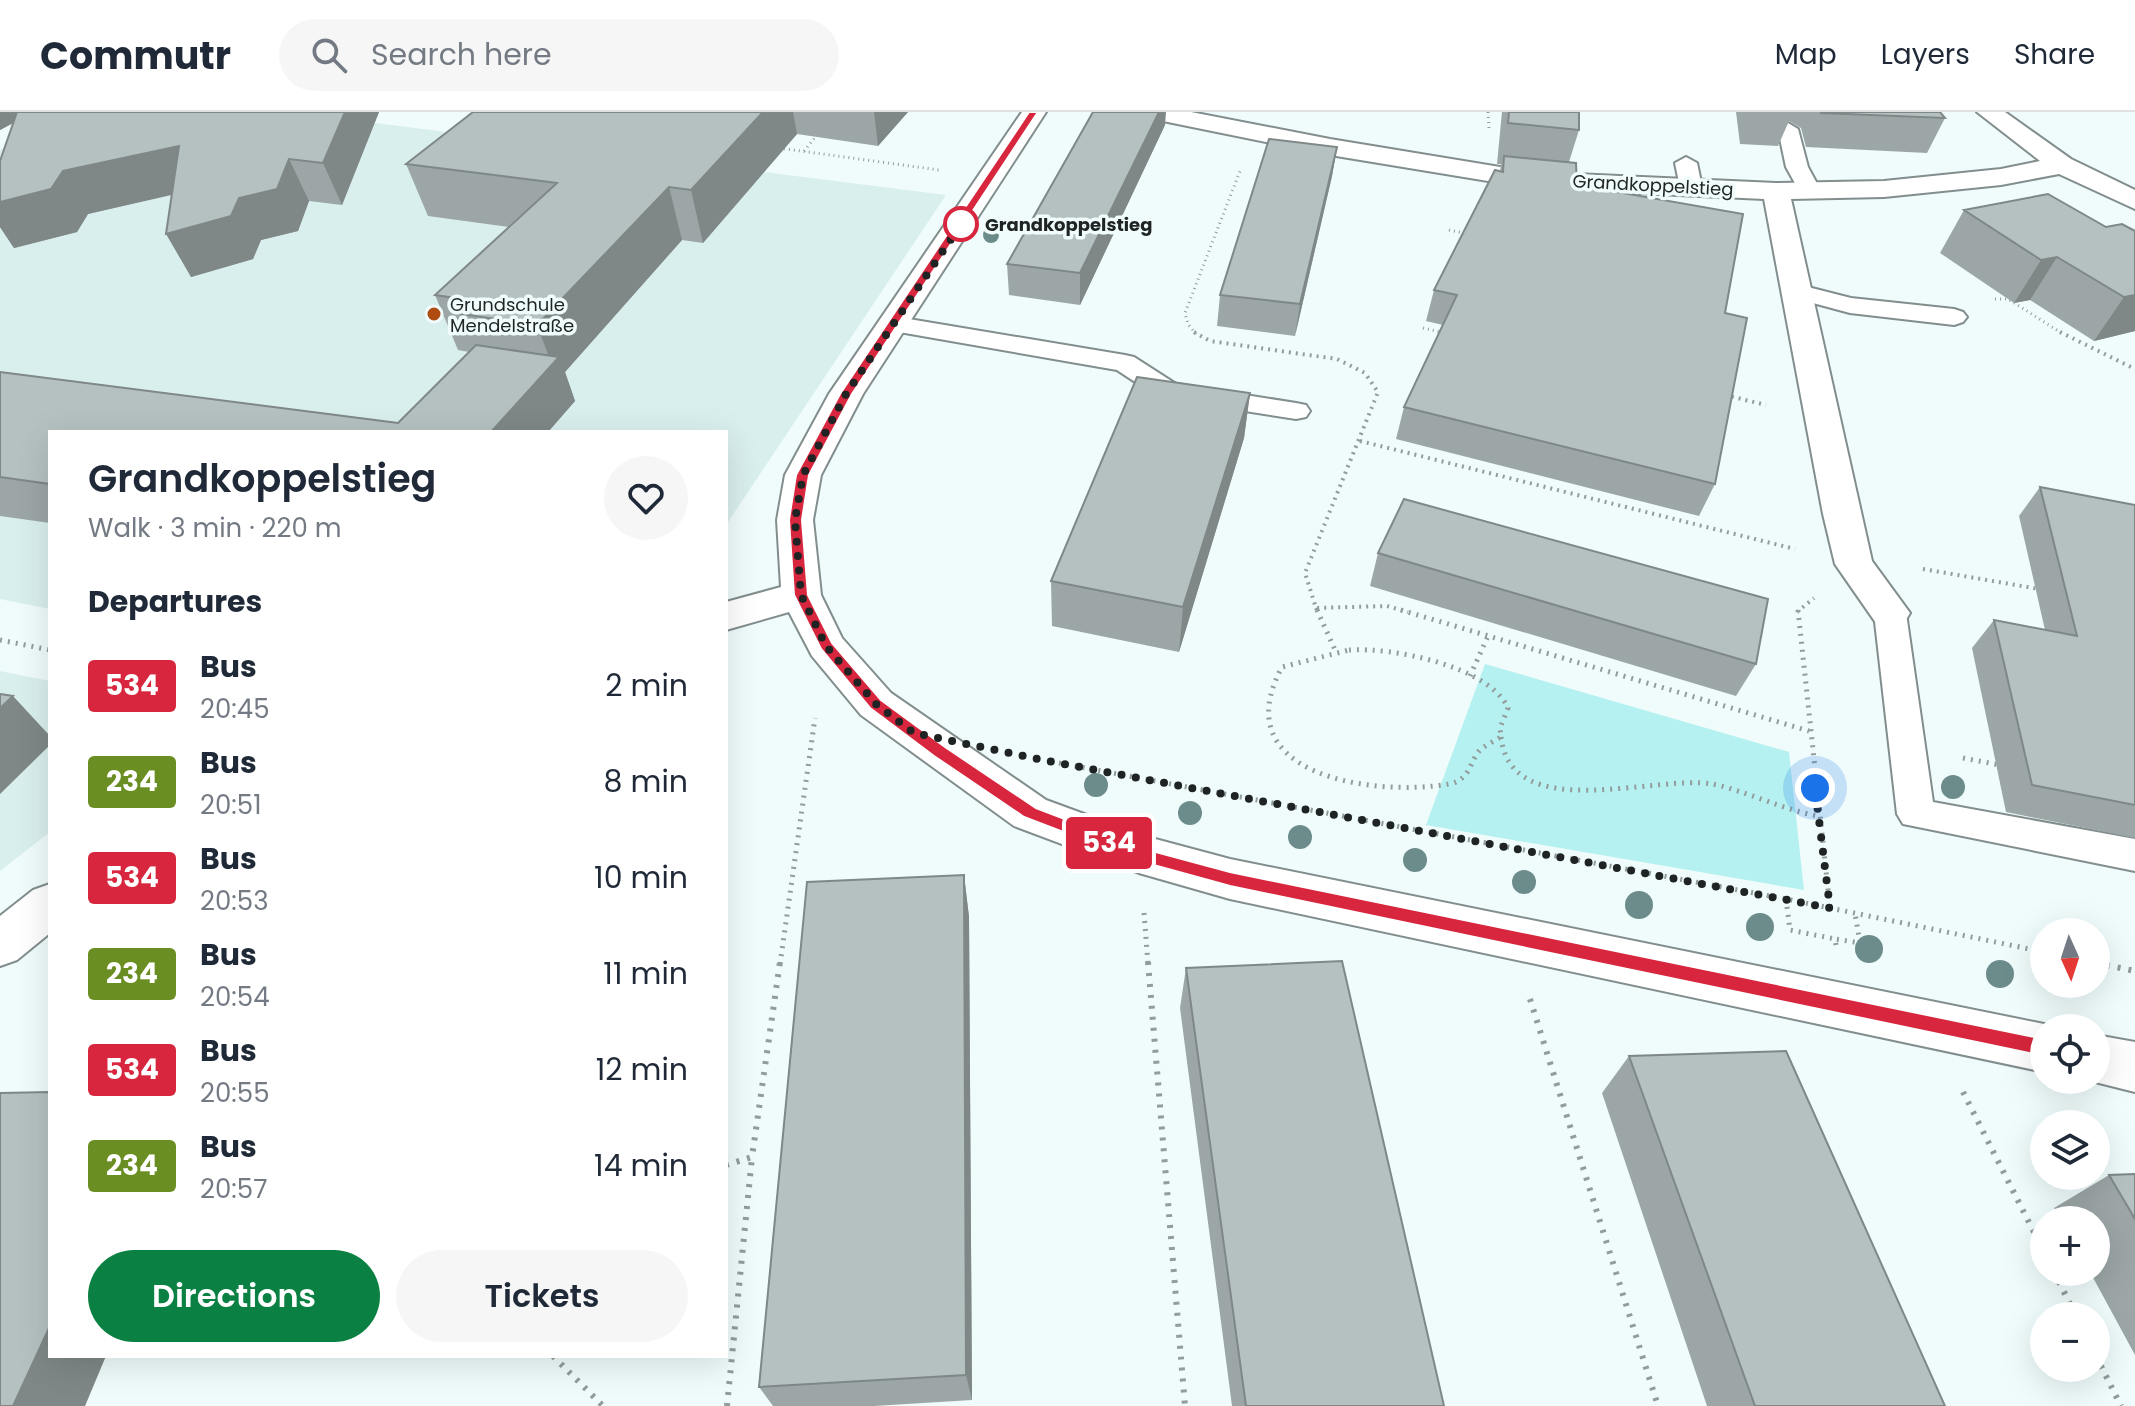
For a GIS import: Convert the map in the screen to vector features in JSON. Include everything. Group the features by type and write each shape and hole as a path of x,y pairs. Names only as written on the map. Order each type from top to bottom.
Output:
{"street":[{"path":"1034,112 846,394 803,475 795,520 801,595 826,646 876,704 939,752 1030,813 1139,854 1230,879 2030,1045"},
{"name":"Grandkoppelstieg","path":"1153,112 1530,180 1688,175 1776,191 1884,189 2001,177 2062,165"},
{"path":"1989,112 2062,165 2135,201"},
{"path":"1776,191 1854,564 1890,613"},
{"path":"728,615 801,595"},
{"path":"0,945 48,906"},
{"path":"2110,1062 2135,1067"}],"lane":[{"path":"1788,129 1797,167 1810,191"},
{"path":"1796,291 1850,305 1954,317"},
{"path":"891,324 1125,363 1168,391 1296,411"},
{"path":"1890,613 1916,814 2135,855"}],"path":[{"path":"803,152 820,132"},
{"path":"1255,132 1185,313 1187,325 1210,341 1337,359 1365,373 1378,392 1305,573 1316,608 1336,652"},
{"path":"773,147 992,177"},
{"path":"1449,230 1479,236"},
{"path":"1423,328 1454,335"},
{"path":"1714,393 1821,417"},
{"path":"1360,441 1854,564 1923,569 2044,590"},
{"path":"1830,908 1797,611 1854,564"},
{"path":"1316,608 1387,606 1809,731"},
{"path":"1470,676 1488,636"},
{"path":"0,640 48,650"},
{"path":"727,1406 752,1157 826,646"},
{"path":"1501,737 1478,752 1472,769 1452,784 1366,787 1309,771 1281,747 1269,719 1269,691 1282,667 1320,654 1360,649 1407,656 1470,676 1502,694 1508,708 1500,728 1501,737 1503,755 1527,779 1566,791 1711,784 1785,810 1818,816"},
{"path":"1907,747 2013,767"},
{"path":"1048,761 1786,899 2030,949"},
{"path":"1139,854 1185,1406"},
{"path":"1786,899 1790,930 1860,943 1855,913"},
{"path":"1510,936 1658,1406"},
{"path":"1835,939 1837,951"},
{"path":"2110,966 2135,971"},
{"path":"1929,1023 2030,1224"},
{"path":"728,1164 752,1157"},
{"path":"555,1358 603,1406"},
{"path":"2109,1382 2121,1406"}],"shaded area":[{"name":"Grundschule Mendelstraße","path":"66,112 288,112 946,195 728,522 728,430 48,430 48,609 0,599 0,150"},
{"path":"1485,664 1789,752 1804,890 1426,825"},
{"path":"0,671 48,681 48,834 0,871"}],"building":[{"path":"17,112 345,112 323,163 289,159 277,189 239,198 231,216 166,234 179,146 63,171 51,189 0,202 0,161"},
{"path":"473,112 763,112 691,190 669,187 537,325 455,313 469,300 435,295 557,183 406,164"},
{"path":"1093,112 1159,112 1080,273 1007,264"},
{"path":"1509,112 1579,112 1579,130 1508,123"},
{"path":"1940,112 1945,118 1821,113"},
{"path":"1269,139 1337,147 1300,304 1220,295"},
{"path":"1504,156 1576,163 1577,185 1743,214 1725,313 1747,318 1715,484 1404,407 1457,295 1434,290 1495,170 1503,172"},
{"path":"2048,194 2106,227 2122,224 2135,231 2135,295 2124,297 2057,257 2041,260 1964,210"},
{"path":"476,345 559,357 493,430 48,430 48,484 0,477 0,372 398,423"},
{"path":"1137,377 1250,393 1183,607 1051,581"},
{"path":"2040,487 2135,505 2135,805 2032,785 1994,620 2077,636"},
{"path":"1404,499 1768,599 1756,664 1378,553"},
{"path":"0,694 13,696 0,708"},
{"path":"964,875 966,1375 759,1387 807,882"},
{"path":"1342,961 1444,1406 1246,1406 1186,968"},
{"path":"1786,1051 1945,1406 1755,1406 1629,1056"},
{"path":"48,1092 48,1330 13,1406 0,1406 0,1093"},
{"path":"2135,1174 2135,1219 2110,1177"}],"bus line":[{"name":"534","path":"1034,112 846,394 803,475 795,520 801,595 826,646 876,704 939,752 1030,813 1139,854 1230,879 2030,1045"}],"place":[{"name":"Grandkoppelstieg","path":"961,224"},
{"name":"Grundschule Mendelstraße","path":"434,314"}],"route":[{"path":"961,224 964,220 846,394 803,475 795,520 801,595 826,646 876,704 914,733 1830,908 1815,788"}]}
